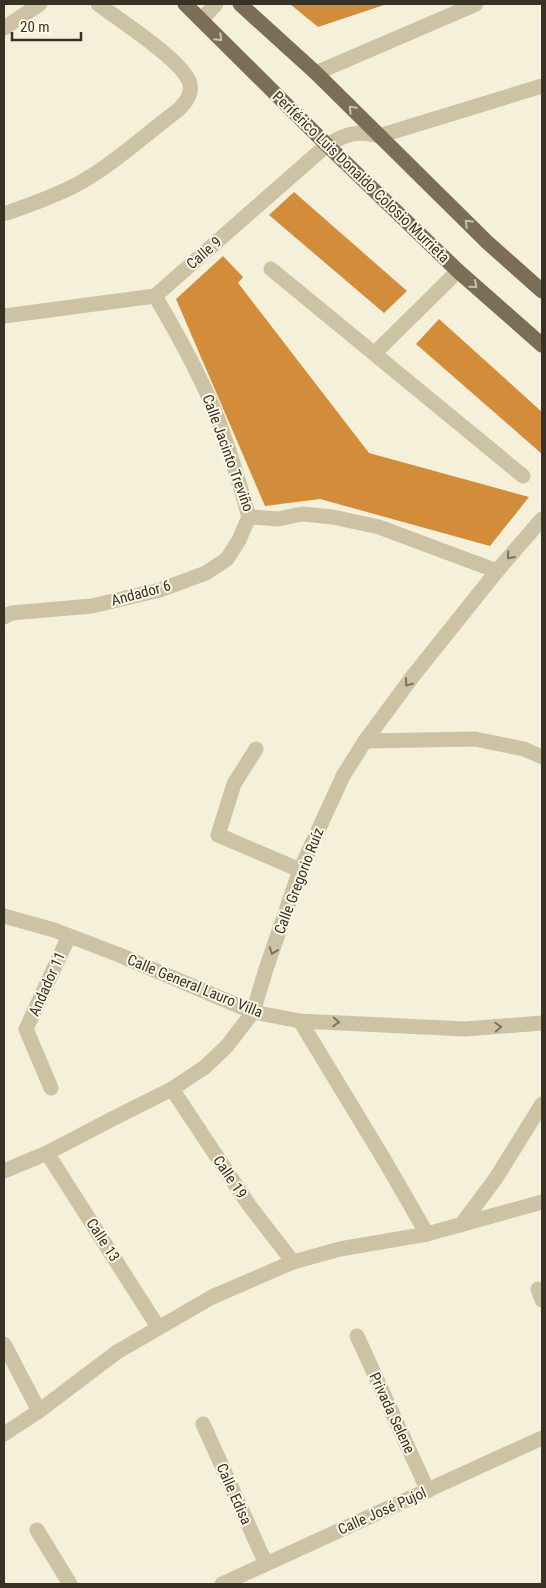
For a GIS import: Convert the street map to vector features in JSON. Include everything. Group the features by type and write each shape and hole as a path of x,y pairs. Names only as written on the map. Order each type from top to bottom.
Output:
{"main road":[{"name":"Periférico Luis Donaldo Colosio Murrieta","path":"184,4 458,271 542,345"},
{"path":"240,4 316,73 487,242 542,292"}],"street":[{"path":"4,28 40,4"},
{"path":"4,214 40,202 73,187 96,173 178,110 186,102 190,94 190,83 186,74 172,59 98,4"},
{"path":"201,20 216,4"},
{"path":"316,73 476,4"},
{"path":"379,136 542,86"},
{"name":"Calle 9","path":"155,296 327,145 351,133 364,132 379,136"},
{"path":"271,269 523,476"},
{"path":"375,353 458,271"},
{"path":"4,316 155,296"},
{"name":"Calle Jacinto Treviño","path":"155,296 198,374 215,412 233,460 249,517 278,519 302,514 334,517 379,526 497,572"},
{"name":"Andador 6","path":"4,617 11,613 92,606 160,590 206,573 227,559 239,540 249,517"},
{"name":"Calle Gregorio Ruíz","path":"4,1171 47,1153 172,1089 210,1062 227,1046 253,1012 300,870 343,776 365,741 414,676 497,572 542,520"},
{"path":"365,741 475,739 524,749 542,757"},
{"path":"256,749 234,784 218,835 300,870"},
{"name":"Calle General Lauro Villa","path":"4,916 54,930 117,954 253,1012 300,1021 465,1029 542,1024"},
{"name":"Andador 11","path":"52,1088 26,1029 69,936"},
{"path":"300,1021 385,1160 427,1234"},
{"name":"Calle 19","path":"172,1089 249,1205 292,1262"},
{"path":"460,1226 496,1178 542,1104"},
{"name":"Calle 13","path":"47,1153 158,1327"},
{"path":"4,1434 39,1411 117,1352 158,1327 212,1297 292,1262 340,1248 427,1234 542,1202"},
{"name":"Privada Selene","path":"357,1336 428,1490"},
{"path":"4,1344 39,1411"},
{"name":"Calle Edisa","path":"202,1424 266,1564"},
{"name":"Calle José Pujol","path":"222,1584 542,1438"},
{"path":"37,1530 70,1584"}],"building":[{"path":"290,4 387,4 318,27"},
{"path":"294,192 407,291 384,313 269,215"},
{"path":"223,256 243,277 238,283 369,453 529,497 490,546 320,499 265,506 176,299"},
{"path":"439,319 542,412 542,454 416,344"}]}
